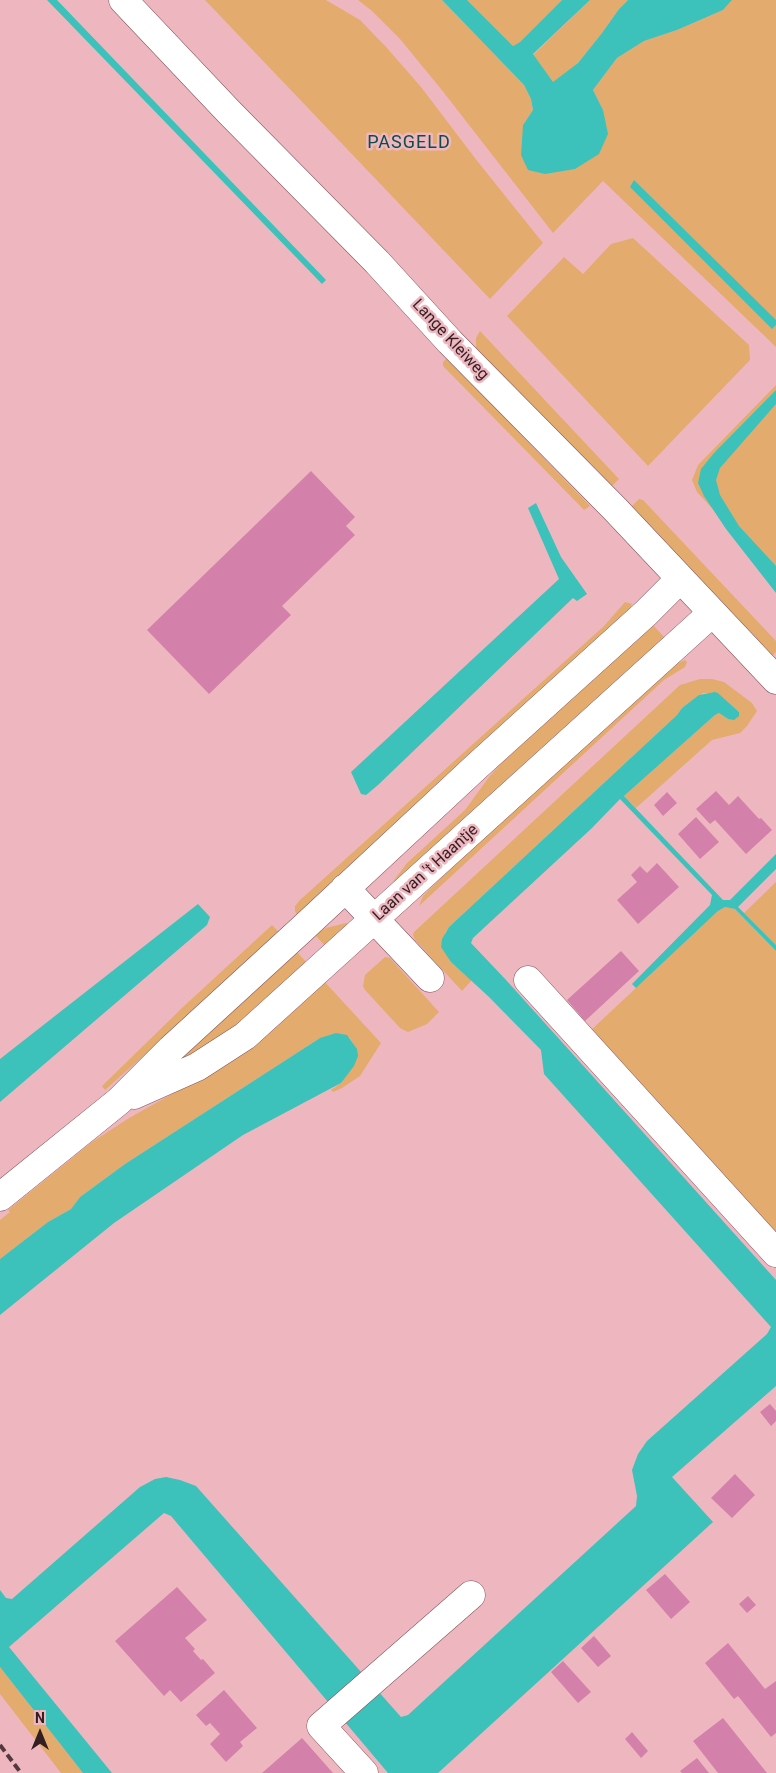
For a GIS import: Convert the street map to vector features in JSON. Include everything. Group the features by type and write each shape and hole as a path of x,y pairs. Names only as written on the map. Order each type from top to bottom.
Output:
{"street":[{"name":"Lange Kleiweg","path":"123,0 229,112 377,262 450,342 615,508 776,680"},
{"name":"Laan van 't Haantje","path":"0,1196 119,1102 170,1049 646,613 680,579"},
{"name":"Laan van 't Haantje","path":"119,1102 197,1066 245,1036 712,613"},
{"path":"345,888 430,978"},
{"path":"528,980 776,1253"},
{"path":"364,1773 321,1726 471,1595"}],"shaded area":[{"path":"205,0 326,0 360,20 421,87 543,243 490,299"},
{"path":"358,0 442,0 524,85 531,99 533,110 523,125 603,110 593,90 617,58 644,41 677,30 723,10 732,0 776,0 776,347 603,181 553,233 400,39"},
{"path":"467,0 562,0 520,42 513,46"},
{"path":"590,0 628,0 578,63 553,83 533,55"},
{"path":"633,238 749,345 750,360 648,466 507,316 564,257 583,274 611,244"},
{"path":"480,331 619,479 610,488 476,348 476,338"},
{"path":"447,358 590,506 584,510 443,366 443,362"},
{"path":"776,385 776,578 697,492 692,480 698,465"},
{"path":"639,499 643,500 776,641 776,652 772,656 630,508"},
{"path":"625,602 632,604 628,613 299,918 295,911 295,906 300,900 604,626"},
{"path":"654,626 666,639 392,887 394,880 407,863 465,810 504,760"},
{"path":"685,660 687,662 685,667 664,680 419,906 423,896 464,855 676,664"},
{"path":"700,679 724,682 752,703 757,711 747,726 740,733 712,740 636,808 624,796 715,715 719,713 728,719 739,712 718,693 703,693 682,708 677,715 449,927 445,933 451,962 472,980 462,991 415,940 414,932 680,685"},
{"path":"776,882 776,945 744,913"},
{"path":"725,907 735,909 776,951 776,1242 589,1032 718,911"},
{"path":"346,923 349,925 327,948 315,935 326,928"},
{"path":"272,925 281,934 105,1090 102,1086 183,1007"},
{"path":"296,951 309,965 224,1038 142,1083"},
{"path":"385,957 390,958 439,1012 427,1024 408,1032 400,1028 365,990 363,986 365,975"},
{"path":"323,980 381,1043 360,1076 333,1092 331,1090 341,1083 357,1050 349,1037 320,1038 125,1164 80,1197 71,1209 48,1222 0,1259 0,1220 10,1212 8,1210 92,1142 129,1118 197,1080"},
{"path":"0,1667 83,1773 61,1773 0,1694"}],"water":[{"path":"47,0 57,0 326,280 322,284"},
{"path":"442,0 467,0 513,46 520,42 562,0 590,0 533,54 553,82 578,63 628,0 732,0 723,10 677,30 644,41 617,58 593,90 603,110 608,134 599,154 575,169 545,174 528,170 521,155 523,125 533,110 531,99 524,85"},
{"path":"634,180 776,320 776,325 772,329 630,187"},
{"path":"776,390 776,404 720,468 716,480 720,495 739,526 776,566 776,593 726,529 704,496 698,483 701,469 714,453"},
{"path":"536,503 561,557 587,594 577,601 573,598 378,785 366,795 361,794 351,772 559,579 528,508"},
{"path":"715,692 739,712 739,716 734,720 728,719 719,713 715,715 624,796 723,900 730,900 776,854 776,869 738,907 776,945 776,951 735,909 725,907 718,911 636,988 632,984 710,905 712,895 620,799 592,828 473,938 471,943 776,1280 776,1386 672,1477 713,1522 438,1773 388,1773 171,1516 164,1513 9,1647 112,1773 83,1773 0,1667 0,1590 6,1598 12,1599 140,1487 155,1479 166,1477 196,1486 401,1717 408,1715 636,1506 637,1496 632,1470 638,1454 647,1441 767,1334 771,1327 544,1074 541,1050 489,997 451,962 441,947 442,939 449,927 677,715 682,708 699,695"},
{"path":"198,904 210,917 207,925 0,1102 0,1059"},
{"path":"336,1033 347,1035 357,1049 358,1056 354,1066 341,1083 243,1135 114,1223 0,1315 0,1259 48,1222 71,1209 80,1197 125,1164 320,1038"}],"building":[{"path":"311,471 355,517 346,526 355,535 282,606 291,615 209,694 147,630"},
{"path":"716,791 729,805 738,796 772,830 746,854 715,820 710,824 696,809"},
{"path":"667,792 677,803 663,816 654,805"},
{"path":"696,817 719,842 700,859 678,834"},
{"path":"657,863 679,887 638,924 617,900 637,882 631,875 640,866 647,873"},
{"path":"621,951 639,971 585,1021 567,1000"},
{"path":"770,1404 776,1411 776,1421 771,1426 760,1412"},
{"path":"735,1474 755,1495 732,1518 711,1498"},
{"path":"665,1574 690,1602 671,1619 646,1590"},
{"path":"177,1587 207,1620 185,1638 195,1649 193,1651 215,1673 181,1702 170,1690 164,1696 115,1641"},
{"path":"748,1596 756,1605 747,1613 739,1604"},
{"path":"594,1636 611,1656 598,1667 581,1648"},
{"path":"728,1643 765,1689 776,1681 776,1733 771,1737 738,1696 734,1699 705,1663"},
{"path":"563,1661 591,1692 578,1703 551,1672"},
{"path":"224,1690 257,1728 240,1742 243,1746 226,1762 210,1744 220,1734 210,1723 206,1726 196,1715"},
{"path":"723,1718 767,1773 718,1773 693,1741"},
{"path":"632,1732 648,1751 641,1758 625,1739"},
{"path":"302,1738 333,1773 262,1773"},
{"path":"697,1758 709,1773 682,1773 680,1771"}],"railway":[{"path":"0,1745 21,1773"}],"district":[{"name":"PASGELD","path":"409,143"}]}
